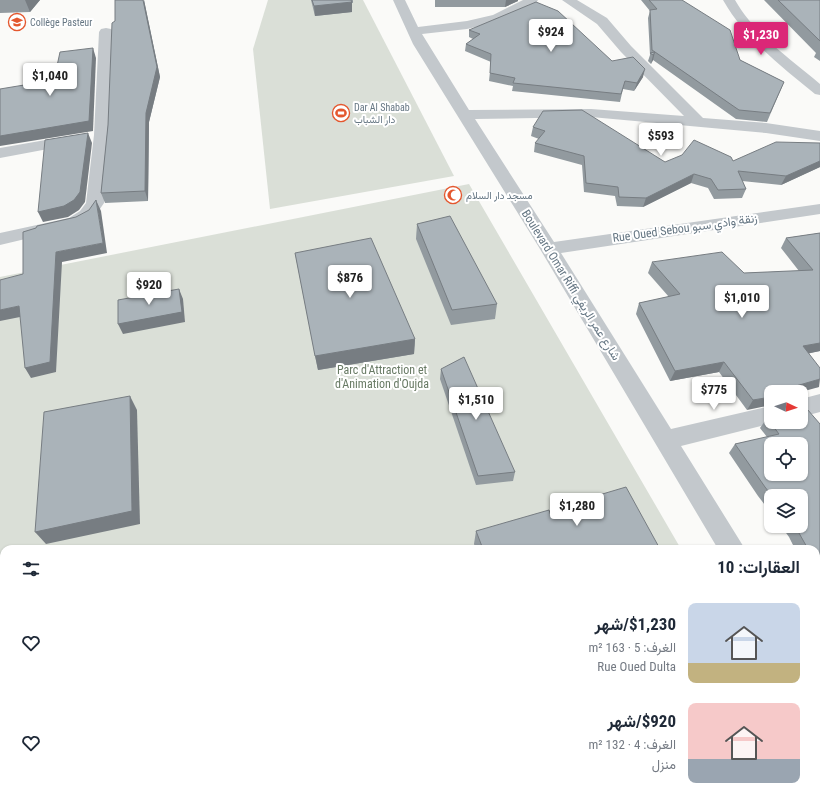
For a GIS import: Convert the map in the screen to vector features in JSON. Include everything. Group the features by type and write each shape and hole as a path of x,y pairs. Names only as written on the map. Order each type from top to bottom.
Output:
{"street":[{"name":"Boulevard Omar Riffi شارع عمر الريفي","path":"399,0 413,31 549,249 730,545"},
{"path":"413,31 466,25 497,18 532,0"},
{"path":"568,0 602,21 626,49 698,122"},
{"path":"729,0 733,8 758,36 820,91"},
{"path":"0,239 74,222 84,218 91,211 95,203 102,135 106,32"},
{"path":"465,116 529,113 591,113 766,128 820,136"},
{"path":"0,153 102,135"},
{"name":"Rue Oued Sebou زنقة وادي سبو","path":"549,249 820,209"},
{"path":"808,406 820,403"},
{"path":"666,440 764,417"}],"green space":[{"name":"Dar Al Shabab دار الشباب","path":"268,0 363,0 454,176 270,209 253,49"},
{"name":"Parc d'Attraction et d'Animation d'Oujda","path":"469,184 679,545 0,545 0,277"}],"building":[{"path":"115,0 143,0 157,67 146,113 145,191 101,193 108,125 112,23 115,21"},
{"path":"312,0 351,0 352,2 314,6"},
{"path":"649,0 682,0 730,30 740,60 784,82 770,113 739,110 652,50 650,10 657,9"},
{"path":"778,0 820,0 820,41"},
{"path":"536,2 558,11 612,61 633,57 645,69 637,83 625,81 621,94 513,83 515,78 490,73 491,54 466,44 480,34 469,30"},
{"path":"93,48 89,121 0,136 0,89 54,80 60,52"},
{"path":"582,110 665,162 682,155 694,140 731,157 733,161 776,142 820,143 820,161 786,176 738,171 746,189 718,190 711,179 694,174 646,198 619,197 618,187 586,183 584,156 535,143 545,131 533,127 543,111"},
{"path":"88,133 80,192 74,200 64,206 38,212 45,140"},
{"path":"96,200 103,243 56,252 50,362 25,368 19,306 0,310 0,280 23,274 23,232 36,228 37,226 76,217 89,210"},
{"path":"450,216 497,304 452,310 417,224"},
{"path":"820,233 820,343 803,346 820,368 820,379 799,385 764,385 764,398 753,400 724,362 675,371 639,303 680,294 652,262 722,252 744,273 813,270 786,238"},
{"path":"371,238 415,339 315,356 295,253"},
{"path":"179,289 182,312 118,324 118,300"},
{"path":"464,357 515,472 478,476 441,369"},
{"path":"130,396 132,511 35,532 44,412"},
{"path":"808,410 820,424 820,545 806,545 799,533 808,533 808,489 767,489 735,444 764,437 764,481 808,481 808,437 766,437 779,434 775,429 808,429"},
{"path":"626,487 658,545 481,545 476,531 549,510 551,516 589,498"}],"place":[{"name":"Collège Pasteur","path":"17,22"},
{"name":"Dar Al Shabab دار الشباب","path":"341,113"},
{"name":"مسجد دار السلام","path":"453,195"}]}
